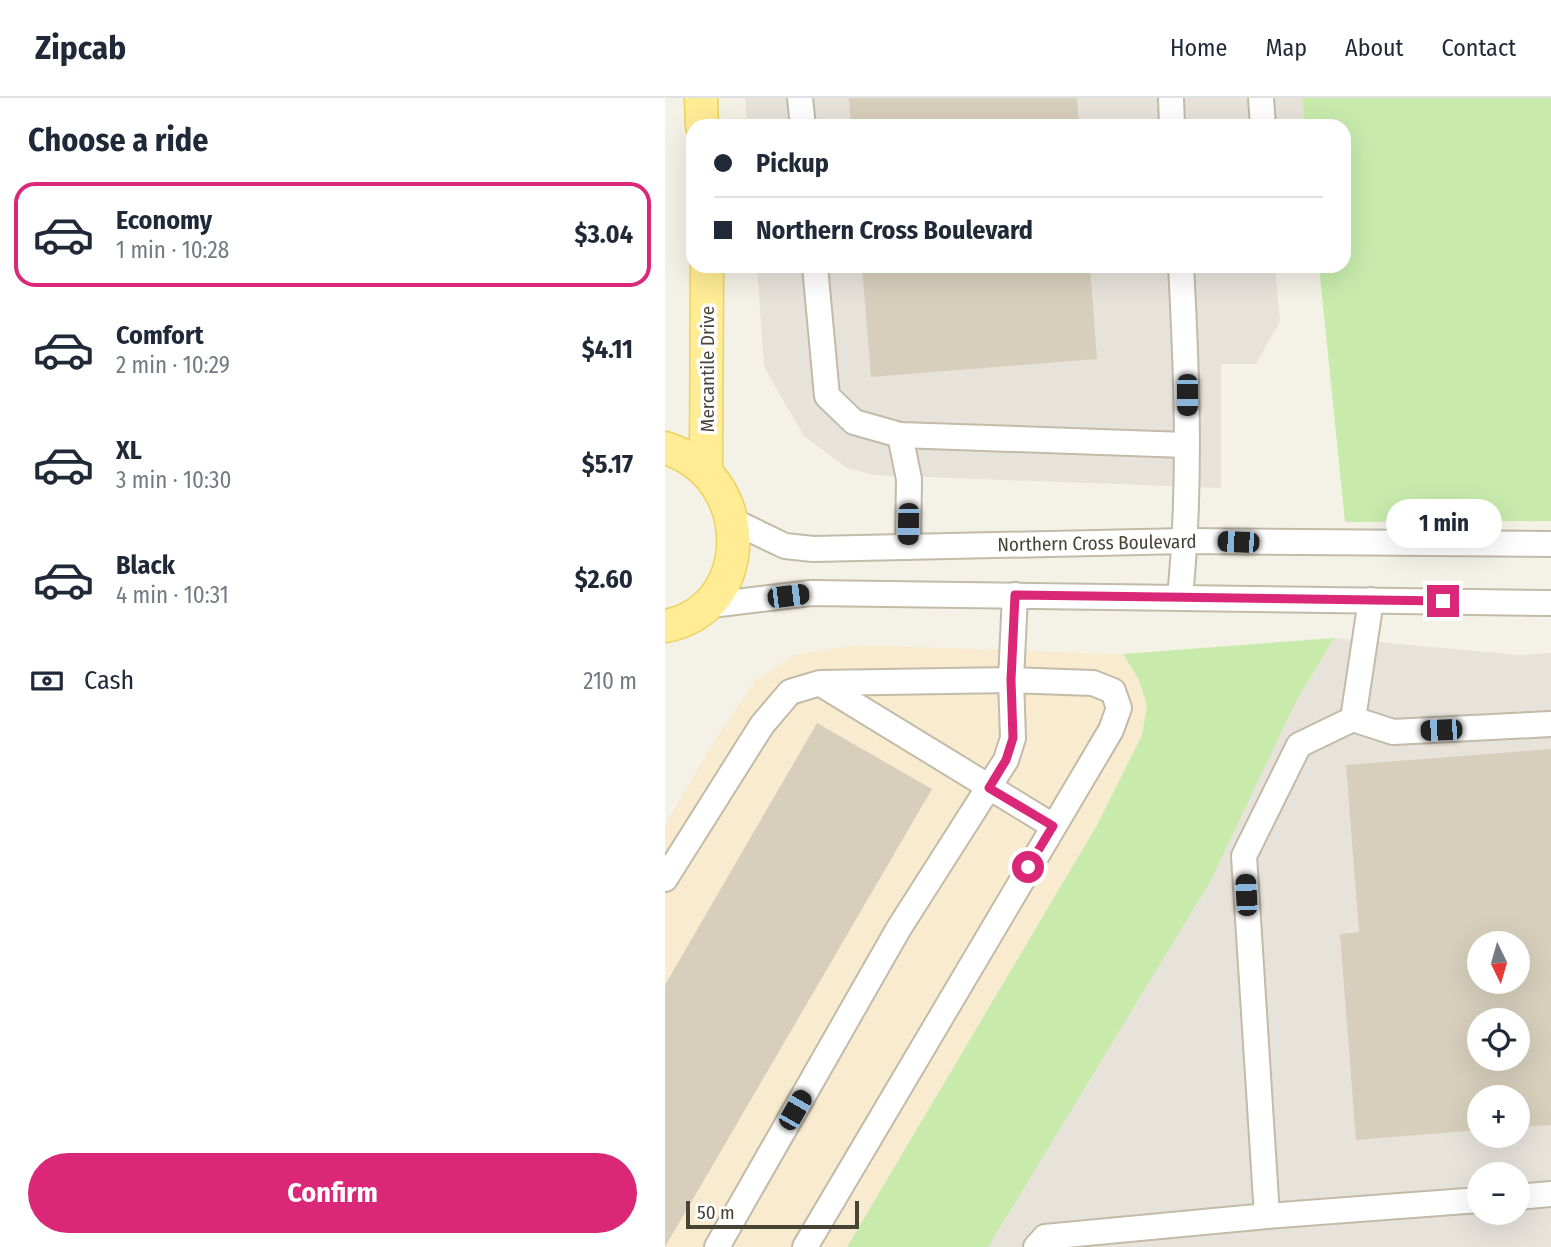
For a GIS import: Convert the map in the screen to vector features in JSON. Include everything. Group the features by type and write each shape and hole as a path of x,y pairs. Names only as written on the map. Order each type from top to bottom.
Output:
{"main road":[{"path":"701,98 702,119"},
{"name":"Mercantile Drive","path":"706,471 707,273"},
{"path":"665,448 692,460 706,471 723,494 733,521 734,539 729,567 716,592 688,618 665,626"}],"street":[{"path":"800,98 802,119"},
{"path":"1171,98 1172,119"},
{"path":"1261,98 1262,119"},
{"path":"816,273 827,396 854,422 900,435 1186,445"},
{"path":"1180,597 1186,541 1187,370 1181,273"},
{"path":"900,435 909,480 908,547"},
{"name":"Northern Cross Boulevard","path":"733,521 785,546 813,549 1186,541 1551,544"},
{"path":"703,606 811,593 1551,603"},
{"path":"717,1247 899,928 1006,760 1013,738 1011,680 1015,595"},
{"path":"1353,719 1371,600"},
{"path":"667,870 762,725 790,692 820,683 1011,680 1093,683 1112,691 1119,708 1111,730 805,1247"},
{"path":"820,683 1053,826"},
{"path":"1266,1216 1244,856 1299,744 1353,719 1393,732 1551,724"},
{"path":"1530,1196 1551,1194"},
{"path":"1036,1247 1045,1237 1467,1201"}],"shaded area":[{"path":"745,98 1302,98 1304,119 746,119"},
{"path":"757,273 1276,273 1280,321 1256,364 1221,364 1221,488 874,475 847,468 804,436 764,367"},
{"path":"1334,638 1520,655 1551,653 1551,1247 987,1247"},
{"path":"857,645 1123,654 1138,678 1147,705 1142,735 1097,825 847,1247 665,1247 665,824 717,736 755,681 793,655"}],"green space":[{"path":"1302,98 1551,98 1551,521 1345,522 1320,273 1351,273 1351,119 1304,119"},
{"path":"1334,638 1295,703 1211,880 988,1247 847,1247 1097,825 1142,735 1147,705 1138,678 1123,654"}],"building":[{"path":"849,98 1077,98 1078,119 850,119"},
{"path":"863,273 1091,273 1097,359 871,377"},
{"path":"817,723 932,789 665,1247 665,985"},
{"path":"1551,749 1551,1125 1530,1126 1530,1085 1467,1085 1467,1131 1356,1140 1340,934 1359,932 1346,765"}],"route":[{"path":"1028,867 1053,826 989,788 1006,760 1013,738 1011,680 1015,595 1443,601"}]}
